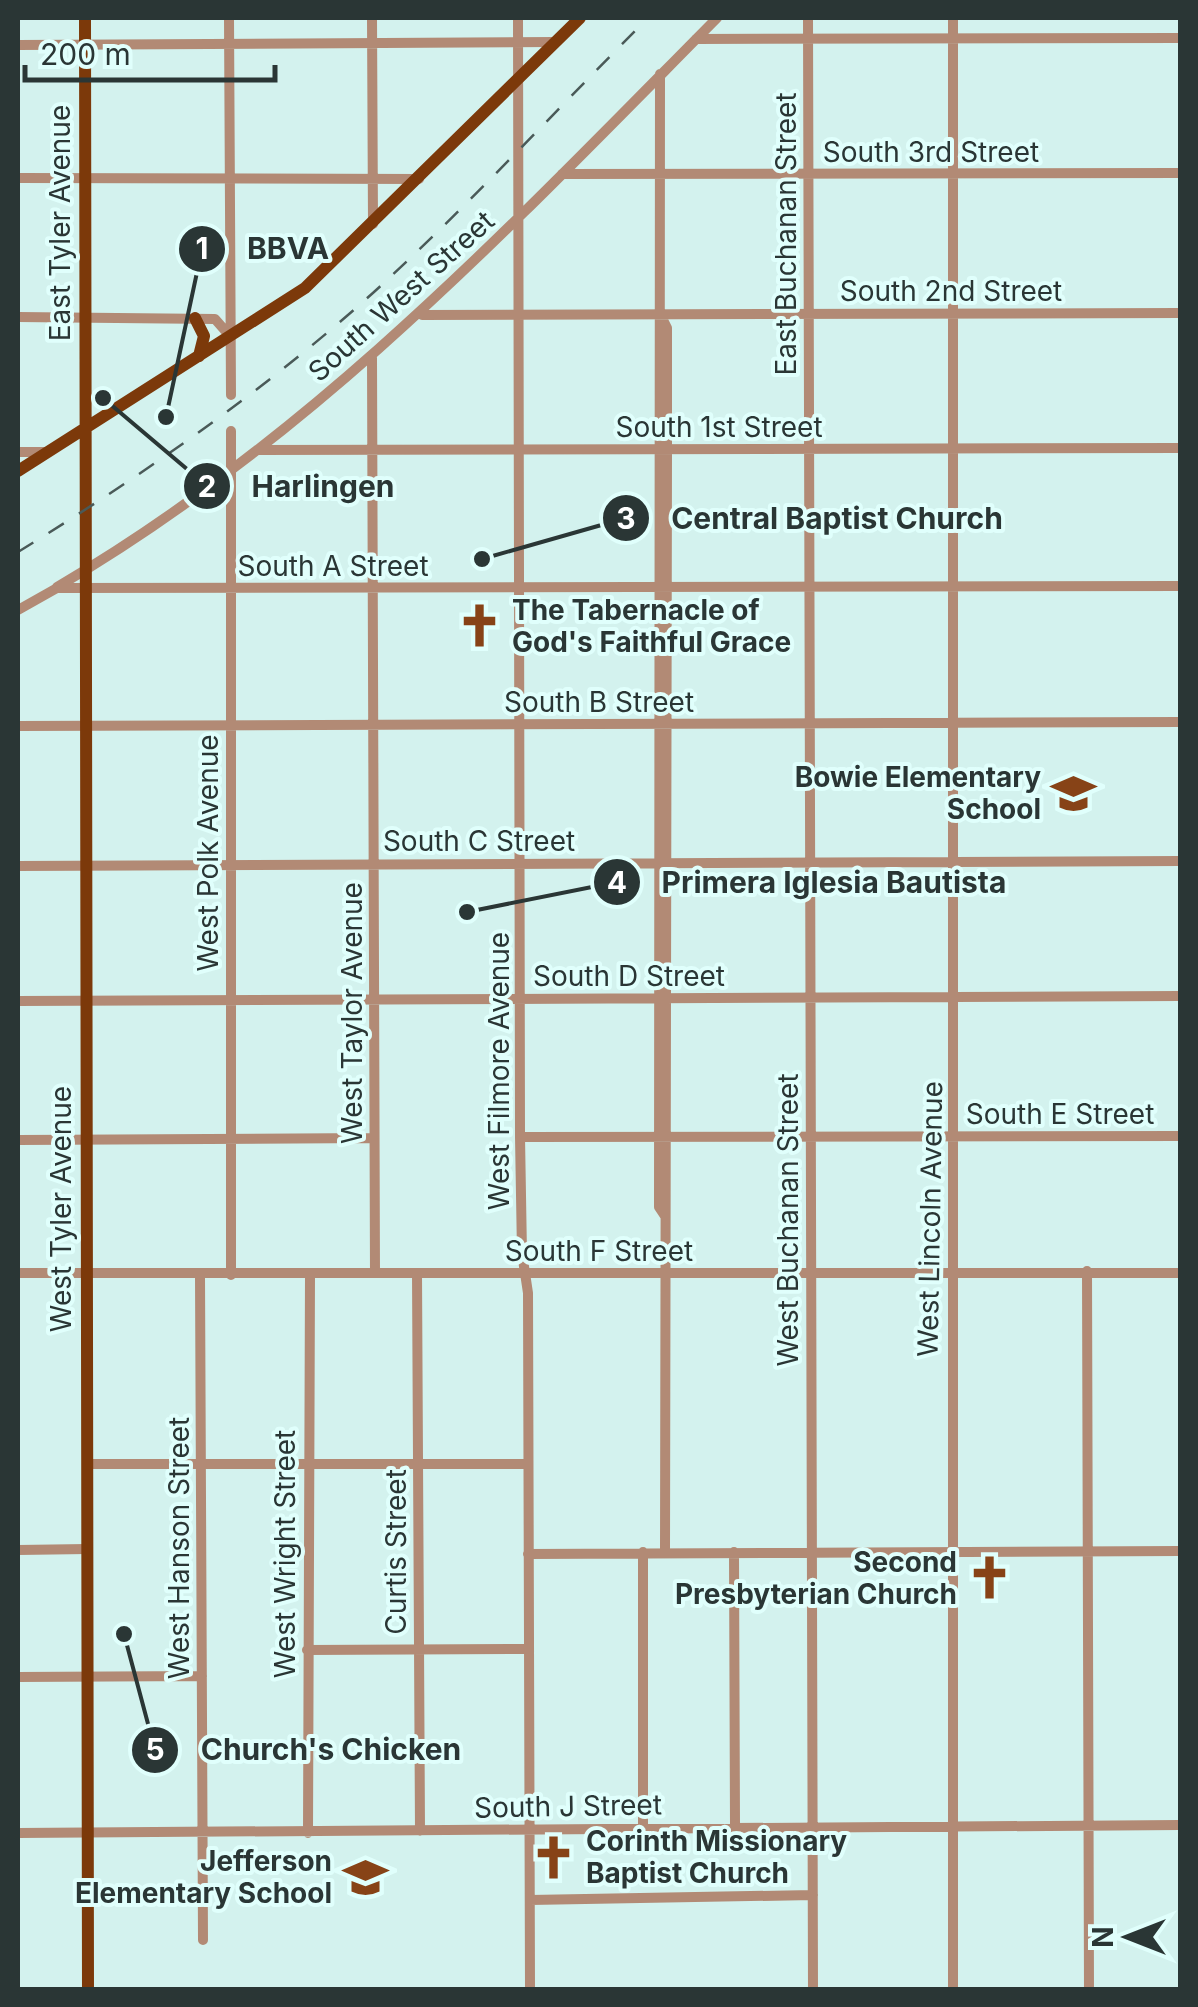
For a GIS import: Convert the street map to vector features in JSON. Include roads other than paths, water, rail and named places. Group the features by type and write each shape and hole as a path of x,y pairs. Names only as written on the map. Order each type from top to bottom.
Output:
{"main road":[{"name":"East Tyler Avenue","path":"84,430 85,18"},
{"path":"18,471 305,288 374,225 580,18"},
{"path":"195,318 204,336 199,356"},
{"name":"West Tyler Avenue","path":"84,430 88,1990"}],"street":[{"path":"229,18 231,395"},
{"path":"372,18 374,225"},
{"name":"West Filmore Avenue","path":"518,18 520,1138 523,1273 528,1293 530,1990"},
{"name":"South West Street","path":"56,588 231,472 372,358 518,220 717,18"},
{"name":"East Buchanan Street","path":"808,18 809,450"},
{"name":"West Lincoln Avenue","path":"953,18 953,1990"},
{"path":"696,39 1180,38"},
{"path":"18,45 555,42"},
{"path":"660,74 661,316 666,328 662,587 665,1137 669,1207 665,1216 665,1552"},
{"name":"South 3rd Street","path":"562,174 1180,173"},
{"path":"18,178 420,179"},
{"name":"South 2nd Street","path":"422,314 1180,313"},
{"path":"18,317 214,319 230,336"},
{"name":"West Taylor Avenue","path":"372,358 375,1274"},
{"name":"West Polk Avenue","path":"231,431 231,1275"},
{"name":"South 1st Street","path":"258,450 1180,448"},
{"name":"West Buchanan Street","path":"809,450 814,1990"},
{"path":"18,452 50,452"},
{"name":"South A Street","path":"85,588 1180,586"},
{"path":"18,610 56,588 85,588"},
{"name":"South B Street","path":"18,726 1180,722"},
{"name":"South C Street","path":"18,866 1180,861"},
{"name":"South D Street","path":"18,1001 1180,996"},
{"name":"South E Street","path":"520,1138 1180,1136"},
{"path":"18,1140 374,1138"},
{"path":"1088,1271 1089,1990"},
{"name":"South F Street","path":"18,1273 200,1276 1180,1272"},
{"name":"Curtis Street","path":"416,1273 420,1831"},
{"name":"West Wright Street","path":"308,1832 310,1274"},
{"name":"West Hanson Street","path":"200,1276 204,1940"},
{"path":"87,1464 528,1464"},
{"path":"18,1550 87,1549"},
{"path":"528,1554 1180,1550"},
{"path":"643,1552 644,1826"},
{"path":"734,1552 735,1825"},
{"path":"307,1650 528,1649"},
{"path":"18,1677 202,1676"},
{"name":"South J Street","path":"18,1832 1180,1824"},
{"path":"530,1900 813,1895"}],"railway":[{"path":"18,552 111,493 290,364 444,225 648,18"}],"place":[{"name":"Harlingen","path":"103,398"},
{"name":"BBVA","path":"166,417"},
{"name":"Central Baptist Church","path":"482,559"},
{"name":"The Tabernacle of God's Faithful Grace","path":"479,626"},
{"name":"Bowie Elementary School","path":"1074,793"},
{"name":"Primera Iglesia Bautista","path":"467,912"},
{"name":"Second Presbyterian Church","path":"990,1578"},
{"name":"Church's Chicken","path":"124,1634"},
{"name":"Corinth Missionary Baptist Church","path":"553,1857"},
{"name":"Jefferson Elementary School","path":"365,1877"}]}
